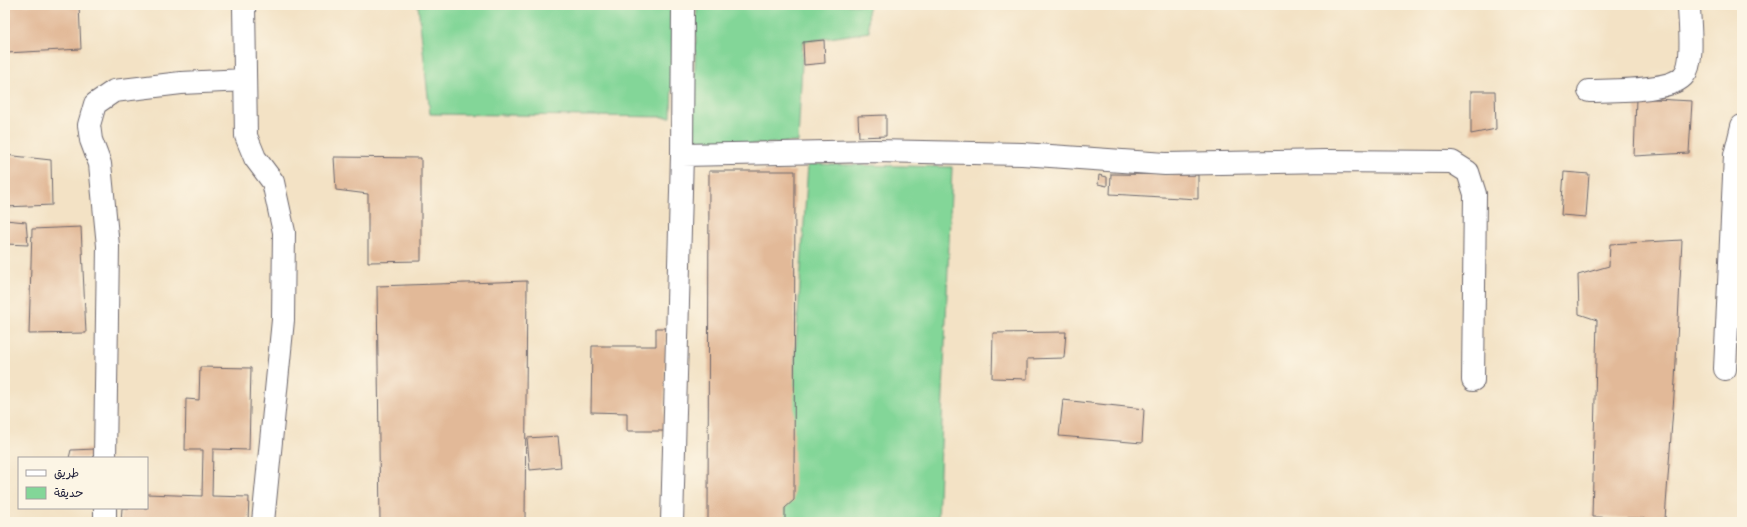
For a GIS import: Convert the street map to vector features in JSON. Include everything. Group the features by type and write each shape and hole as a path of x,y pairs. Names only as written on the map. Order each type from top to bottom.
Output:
{"street":[{"path":"244,5 246,136 255,158 272,182 284,232 283,320 263,522"},
{"path":"672,522 682,155 683,5"},
{"path":"1589,91 1658,87 1676,83 1685,75 1690,57 1689,5"},
{"path":"105,457 108,246 100,164 88,125 95,104 114,91 181,83 245,80"},
{"path":"1725,369 1735,155 1742,126"},
{"path":"682,155 874,151 1022,154 1165,164 1326,161 1452,162 1468,172 1475,194 1473,380"},
{"path":"104,522 105,509"}],"green space":[{"path":"418,5 674,5 671,117 430,114"},
{"path":"697,5 868,5 869,32 803,42 798,142 692,147"},
{"path":"808,164 952,167 938,522 784,522"}],"building":[{"path":"5,5 79,5 81,49 6,53"},
{"path":"824,40 825,63 804,65 803,42"},
{"path":"1471,91 1495,91 1496,129 1471,134"},
{"path":"1636,98 1692,101 1689,153 1634,156"},
{"path":"886,115 886,136 859,137 858,116"},
{"path":"5,155 51,160 52,205 5,207"},
{"path":"334,157 421,158 421,261 368,262 368,194 336,190"},
{"path":"709,171 795,171 794,500 785,508 785,522 708,522"},
{"path":"1564,172 1589,174 1586,217 1561,215"},
{"path":"1111,174 1198,175 1198,199 1110,194"},
{"path":"1099,175 1107,177 1107,186 1098,184"},
{"path":"5,220 26,222 28,245 5,244"},
{"path":"81,227 86,333 29,334 32,229"},
{"path":"1682,240 1675,381 1665,519 1592,517 1597,320 1579,314 1578,275 1609,266 1610,244"},
{"path":"527,281 525,522 380,522 377,286"},
{"path":"656,328 666,328 664,431 627,431 627,413 591,412 592,346 656,346"},
{"path":"1066,332 1064,358 1027,359 1027,379 992,378 993,333"},
{"path":"200,367 251,368 249,450 213,449 212,496 249,497 248,522 121,522 122,509 148,509 148,494 202,496 203,450 185,450 186,399 199,400"},
{"path":"1063,400 1144,409 1142,443 1059,436"},
{"path":"558,436 561,467 530,470 527,438"},
{"path":"96,449 96,457 69,457 71,450"}]}
